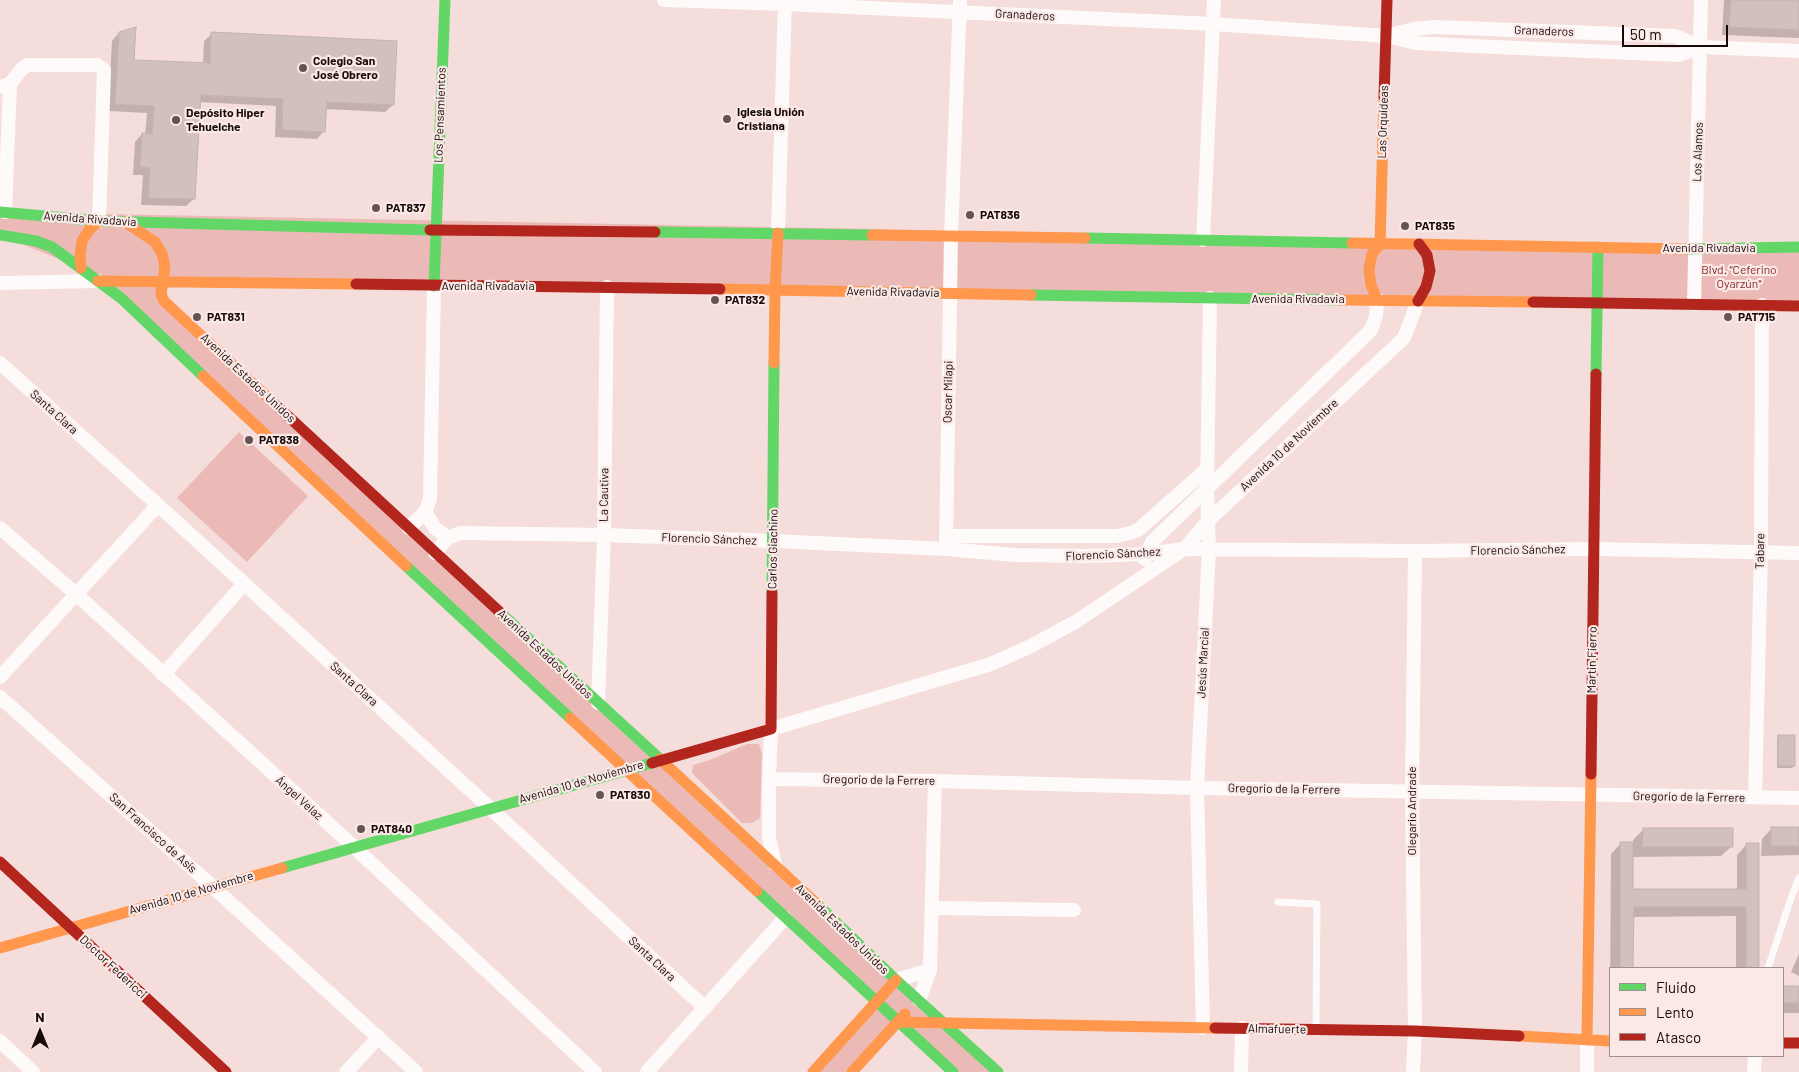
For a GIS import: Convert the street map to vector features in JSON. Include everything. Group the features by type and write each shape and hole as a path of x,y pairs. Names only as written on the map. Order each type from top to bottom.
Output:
{"main road":[{"name":"Los Pensamientos","path":"434,286 445,0"},
{"name":"Las Orquídeas","path":"1380,244 1387,0"},
{"name":"Avenida Rivadavia","path":"2,212 99,221 435,230 778,233 1696,249 1799,247"},
{"path":"81,268 80,254 82,242 89,230 99,221"},
{"name":"Avenida Estados Unidos","path":"126,222 155,242 162,254 165,266 161,294 164,301 409,528 426,564 626,769 953,1072"},
{"name":"Carlos Giachino","path":"771,729 778,233"},
{"path":"0,235 36,241 52,247 98,281"},
{"path":"1377,299 1371,285 1369,270 1372,254 1380,244"},
{"path":"1418,301 1426,287 1430,271 1427,255 1419,244"},
{"name":"Martin Fierro","path":"1587,1040 1598,247"},
{"name":"Avenida Rivadavia","path":"98,281 1799,306"},
{"name":"Avenida Estados Unidos","path":"98,281 121,298 389,550 426,564 598,704 662,759 896,980 998,1072"},
{"path":"389,550 409,528"},
{"name":"Avenida 10 de Noviembre","path":"0,948 771,729"},
{"name":"Doctor Federicci","path":"0,862 226,1072"},
{"path":"812,1072 896,980"},
{"path":"852,1072 919,1000"},
{"name":"Almafuerte","path":"898,1022 1414,1032 1609,1040"},
{"path":"1784,1043 1799,1043"}],"street":[{"name":"Granaderos","path":"664,0 960,6 1386,36 1414,29 1434,27 1674,36 1701,47 1799,51"},
{"path":"1203,240 1214,0"},
{"name":"Los Alamos","path":"1694,304 1702,0"},
{"path":"778,233 785,2"},
{"name":"Oscar Milapi","path":"946,542 951,236 960,6"},
{"path":"2,212 5,86 27,64 97,64 104,70 99,221"},
{"path":"0,283 98,281"},
{"path":"409,528 425,512 430,499 434,286"},
{"name":"La Cautiva","path":"598,704 604,535 607,287"},
{"name":"Jesús Marcial","path":"1203,1028 1198,788 1209,550 1207,469 1210,298"},
{"name":"Avenida 10 de Noviembre","path":"1143,575 1146,554 1152,542 1371,330 1376,316 1377,299"},
{"name":"Avenida 10 de Noviembre","path":"771,729 991,664 1031,646 1077,620 1184,549 1209,520 1404,338 1418,301"},
{"name":"Tabare","path":"1755,798 1761,552 1762,305"},
{"name":"Santa Clara","path":"0,363 490,808 705,1008"},
{"path":"946,542 1118,536 1130,533 1138,530 1207,469"},
{"path":"0,677 158,505"},
{"path":"425,512 435,528 448,538 426,564"},
{"name":"Ángel Velaz","path":"0,528 76,594 354,847 595,1072"},
{"name":"Florencio Sánchez","path":"448,538 460,533 604,535 774,541 946,542 1015,555 1086,556 1146,554 1184,549 1415,551 1594,549 1799,553"},
{"name":"Olegario Andrade","path":"1413,1072 1412,790 1415,551"},
{"path":"163,675 244,584"},
{"name":"San Francisco de Asís","path":"0,697 416,1072"},
{"name":"Carlos Giachino","path":"771,729 769,838 775,864"},
{"name":"Gregorio de la Ferrere","path":"769,780 935,781 1198,788 1412,790 1799,798"},
{"path":"919,1000 930,970 935,781"},
{"path":"932,908 1074,910"},
{"path":"647,1072 786,918"},
{"path":"896,980 930,970"},
{"path":"1241,1072 1242,1028"},
{"path":"346,1072 379,1037"},
{"name":"Martin Fierro","path":"1587,1040 1587,1072"},
{"path":"0,1041 32,1072"},
{"path":"1754,1057 1754,1072"}],"lane":[{"path":"1768,967 1799,878"},
{"path":"1278,902 1317,904 1316,1030"}],"green space":[{"name":"Blvd. “Ceferino Oyarzún“","path":"0,212 1799,247 1799,306 163,281 161,294 998,1072 953,1072 897,1022 852,1072 813,1072 875,1003 81,268 0,235"},
{"path":"239,432 308,496 247,562 177,498"},
{"path":"747,744 759,744 762,754 760,818 752,823 742,823 692,773 693,765 710,760"}],"building":[{"path":"1731,0 1799,0 1799,30 1729,27"},
{"path":"136,27 134,60 210,63 211,32 397,41 394,105 327,102 325,132 282,130 283,99 201,95 195,199 148,198 150,168 140,167 142,133 152,134 154,106 115,104 119,32"},
{"path":"1778,735 1795,735 1795,766 1778,766"},
{"path":"1771,827 1799,827 1799,846 1771,846"},
{"path":"1643,828 1733,828 1733,847 1642,847"},
{"path":"1620,842 1633,842 1633,889 1746,889 1746,843 1759,843 1759,967 1746,967 1746,907 1634,907 1633,967 1620,967"},
{"path":"1784,986 1799,986 1799,1003 1784,1003"}],"traffic: fast":[{"path":"434,286 445,0"},
{"path":"0,212 99,221 430,230"},
{"path":"655,232 872,235"},
{"path":"0,235 36,241 52,247 121,298 203,376"},
{"path":"1085,238 1352,243"},
{"path":"1596,374 1598,247"},
{"path":"1686,249 1799,247"},
{"path":"1031,295 1340,300"},
{"path":"772,593 774,363"},
{"path":"406,566 570,718"},
{"path":"503,615 660,759"},
{"path":"282,868 652,763"},
{"path":"757,891 953,1072"},
{"path":"817,904 896,980 998,1072"}],"traffic: slow":[{"path":"1377,299 1371,285 1369,269 1372,254 1380,244 1384,97"},
{"path":"81,268 82,241 89,230 99,221"},
{"path":"125,222 155,242 162,254 165,266 161,294 164,301 277,406"},
{"path":"774,363 778,233"},
{"path":"872,235 1085,238"},
{"path":"1352,243 1686,249"},
{"path":"98,281 356,284"},
{"path":"720,289 1031,295"},
{"path":"1340,300 1533,302"},
{"path":"203,376 406,566"},
{"path":"570,718 757,891"},
{"path":"660,759 817,904"},
{"path":"1587,1040 1591,774"},
{"path":"0,948 282,868"},
{"path":"813,1072 896,980"},
{"path":"852,1072 905,1014"},
{"path":"897,1022 1215,1028"},
{"path":"1519,1036 1609,1041"}],"traffic: jam":[{"path":"1384,97 1387,0"},
{"path":"430,230 655,232"},
{"path":"1418,301 1426,287 1430,271 1427,255 1419,244"},
{"path":"356,284 720,289"},
{"path":"1533,302 1799,306"},
{"path":"1591,774 1596,374"},
{"path":"277,406 503,615"},
{"path":"652,763 771,729 772,593"},
{"path":"0,862 226,1072"},
{"path":"1215,1028 1415,1031 1519,1036"},
{"path":"1784,1043 1799,1043"}],"place":[{"name":"Colegio San José Obrero","path":"303,68"},
{"name":"Iglesia Unión Cristiana","path":"727,119"},
{"name":"Depósito Hiper Tehuelche","path":"176,120"},
{"name":"PAT837","path":"376,208"},
{"name":"PAT836","path":"970,215"},
{"name":"PAT835","path":"1405,226"},
{"name":"PAT832","path":"715,300"},
{"name":"PAT831","path":"197,317"},
{"name":"PAT715","path":"1728,317"},
{"name":"PAT838","path":"249,440"},
{"name":"PAT830","path":"600,795"},
{"name":"PAT840","path":"361,829"}]}
